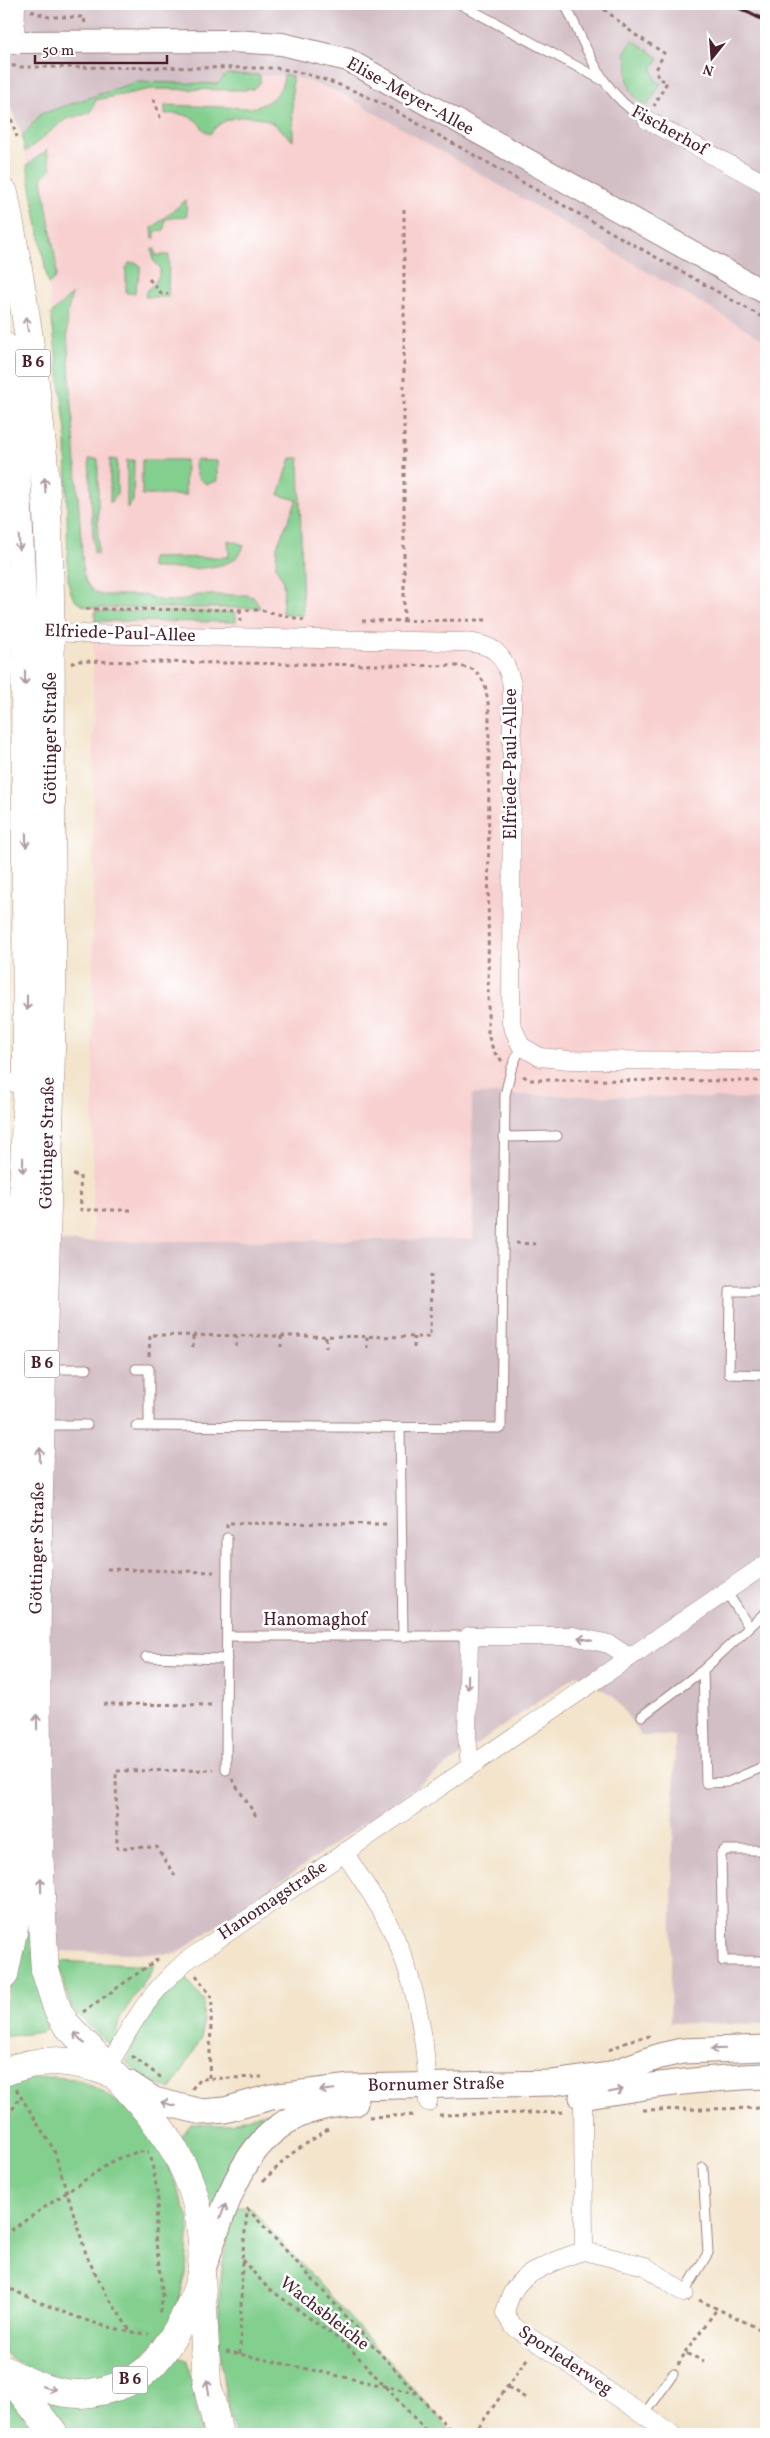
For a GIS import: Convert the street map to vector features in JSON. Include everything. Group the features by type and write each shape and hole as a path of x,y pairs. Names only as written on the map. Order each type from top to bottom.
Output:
{"main road":[{"name":"Göttinger Straße","path":"4,193 18,262 35,382 44,470 50,632 52,986 40,1425 36,1677 42,1923 45,1970 58,2011 66,2024 109,2069"},
{"name":"Göttinger Straße","path":"4,346 16,442 13,626 16,1083 9,1501 11,1847 14,1927 4,1975"},
{"name":"Bornumer Straße","path":"109,2069 154,2100 202,2112 225,2110 244,2104 305,2092 350,2087 427,2104 608,2075 660,2056 682,2052 766,2048"},
{"name":"B 6","path":"4,2072 38,2062 62,2061 81,2062 109,2069 140,2103 167,2139 188,2177 199,2216 207,2384 219,2434"},
{"name":"Bornumer Straße","path":"201,2274 231,2190 241,2169 266,2135 302,2114 325,2106 348,2103 583,2104 676,2081 712,2077 766,2076"},
{"name":"B 6","path":"4,2370 34,2384 75,2394 89,2394 104,2390 142,2374 170,2343 186,2316 201,2274"},
{"name":"B 6","path":"4,2370 54,2434"}],"street":[{"path":"10,41 16,4"},
{"name":"Elise-Meyer-Allee","path":"10,41 282,44 348,60 766,293"},
{"name":"Fischerhof","path":"647,120 766,184"},
{"name":"Elfriede-Paul-Allee","path":"13,626 50,632 274,640 462,642 478,643 498,652 507,666 512,685 511,1023 521,1046"},
{"path":"521,1046 540,1057 569,1060 766,1061"},
{"name":"Hanomagstraße","path":"109,2069 133,2022 159,1985 186,1961 766,1564"},
{"path":"470,1766 467,1735 469,1636 573,1636 609,1644 629,1657"},
{"path":"344,1852 386,1918 412,1980 422,2026 427,2104"},
{"path":"583,2104 584,2251 645,2266 691,2296"},
{"name":"Sporlederweg","path":"584,2251 569,2254 529,2272 508,2300 505,2312 513,2326 672,2434"}],"lane":[{"path":"460,4 602,80"},
{"name":"Fischerhof","path":"565,4 602,80 616,98 631,111 647,120"},
{"path":"136,1426 501,1428 505,1095 511,1070 521,1046"},
{"path":"504,1137 557,1136"},
{"path":"766,1291 730,1291 729,1374 766,1374"},
{"path":"42,1369 87,1369"},
{"path":"136,1369 149,1369 148,1425"},
{"path":"40,1425 87,1425"},
{"path":"400,1427 403,1524 402,1637"},
{"path":"226,1770 227,1538"},
{"path":"726,1591 749,1627"},
{"path":"642,1716 703,1670 766,1612"},
{"name":"Hanomaghof","path":"227,1636 469,1636"},
{"path":"146,1657 227,1659"},
{"path":"703,1670 706,1783 728,1782 766,1767"},
{"path":"766,1850 725,1850 721,1854 723,1961 766,1961"},
{"path":"691,2296 708,2253 703,2168"},
{"path":"644,2415 673,2374"}],"path":[{"path":"598,4 634,34 664,54 656,70 658,78 667,82 647,120"},
{"path":"4,64 20,66 276,68 326,80 357,91 390,108 766,319"},
{"path":"4,96 17,137"},
{"path":"154,99 161,120"},
{"path":"404,209 404,620"},
{"path":"149,279 162,294 168,294"},
{"path":"86,610 260,610 306,620"},
{"path":"355,621 487,620"},
{"path":"50,668 66,667 77,661 460,666 475,670 485,684 490,709 488,1035 494,1052 511,1070 531,1080 766,1081"},
{"path":"73,1175 80,1175 81,1210 134,1210"},
{"path":"503,1243 535,1244"},
{"path":"149,1369 150,1335 430,1337 430,1272"},
{"path":"193,1336 193,1347"},
{"path":"236,1347 237,1336"},
{"path":"281,1336 281,1347"},
{"path":"326,1336 326,1348"},
{"path":"367,1337 367,1348"},
{"path":"414,1337 414,1348"},
{"path":"227,1538 227,1523 403,1524"},
{"path":"106,1569 227,1572"},
{"path":"103,1704 227,1705"},
{"path":"176,1876 157,1847 117,1848 116,1771 226,1770 258,1819"},
{"path":"66,2024 158,1958 186,1961 212,1998 209,2078"},
{"path":"4,2123 20,2097 36,2118 54,2150 86,2258 131,2333"},
{"path":"361,2118 427,2104 583,2104"},
{"path":"642,2110 766,2108"},
{"path":"260,2183 291,2154 336,2124"},
{"path":"4,2235 114,2160 132,2153 148,2152 157,2181 158,2196 155,2235 163,2297 158,2316"},
{"path":"251,2200 247,2208 242,2260 240,2354 416,2393"},
{"path":"247,2208 454,2434"},
{"name":"Wachsbleiche","path":"242,2260 268,2288 348,2346 429,2434"},
{"path":"4,2286 79,2317 131,2333 154,2335"},
{"path":"691,2296 766,2332"},
{"path":"673,2374 717,2308"},
{"path":"481,2434 475,2433 538,2343"},
{"path":"685,2354 704,2361"},
{"path":"508,2388 527,2399"},
{"path":"4,2426 12,2434"}],"shaded area":[{"path":"4,4 766,4 766,341 341,93 292,76 228,74 217,84 136,82 41,114 22,137 4,86"},
{"path":"227,74 292,76 341,93 766,341 766,1099 472,1094 474,1239 93,1242 93,608 81,606 74,600 68,580 66,431 48,284 22,137 41,114 136,82 217,84"},
{"path":"472,1094 766,1099 766,2024 670,2023 675,1736 642,1736 614,1697 578,1674 176,1954 52,1951 46,1494 50,1242 473,1239"}],"green space":[{"path":"633,40 659,58 652,68 656,81 661,83 647,106 632,92 628,80 628,59 624,54"},
{"path":"227,74 260,75 260,83 253,89 244,90 151,89 96,100 90,113 66,119 25,152 22,137 41,114 136,82 217,84"},
{"path":"284,75 292,76 293,141 275,125 261,118 236,117 221,123 210,134 191,117 165,114 165,105 250,108 257,106 273,98 278,93"},
{"path":"47,150 51,170 42,179 56,262 56,277 48,284 27,165"},
{"path":"186,200 187,216 165,219 164,230 155,231 155,238 153,238 152,228"},
{"path":"152,249 155,249 155,255 169,255 168,297 145,297 146,291 152,286 159,275 160,268 153,260"},
{"path":"129,263 140,265 135,293 126,293 126,269"},
{"path":"72,294 67,314 67,332 83,569 88,585 93,591 101,595 144,595 162,601 180,601 198,595 247,595 255,598 260,608 93,608 81,605 74,600 68,580 66,431 51,314"},
{"path":"291,458 299,458 303,616 282,613 284,589 282,578 276,567 277,546 297,500 279,495"},
{"path":"89,459 98,459 98,554 94,553"},
{"path":"110,459 117,460 117,494 110,503"},
{"path":"127,460 134,460 133,501 127,509"},
{"path":"142,460 186,460 185,490 187,495 142,495"},
{"path":"195,460 217,461 217,481 207,484 200,480 196,471"},
{"path":"228,540 244,545 239,555 230,562 204,568 151,568 151,558 229,557"},
{"path":"95,611 236,612 236,622 95,621"},
{"path":"26,1904 56,2021 42,2032 4,2037 4,2009 17,1961"},
{"path":"57,1961 155,1966 120,2018 112,2047 72,2010"},
{"path":"182,1974 204,2001 202,2037 171,2090 145,2079 126,2062 155,2004"},
{"path":"34,2078 75,2079 98,2089 140,2119 165,2155 189,2220 186,2274 180,2296 166,2330 130,2369 85,2383 59,2381 32,2372 4,2353 4,2088"},
{"path":"275,2110 278,2115 250,2139 234,2157 214,2209 210,2209 181,2137 191,2124 223,2125"},
{"path":"237,2207 250,2207 454,2434 235,2434 222,2374 219,2311 223,2262"},
{"path":"175,2356 187,2360 202,2434 70,2434 40,2398"},
{"path":"4,2389 37,2434 4,2434"}],"railway":[{"path":"732,4 766,21"}]}
